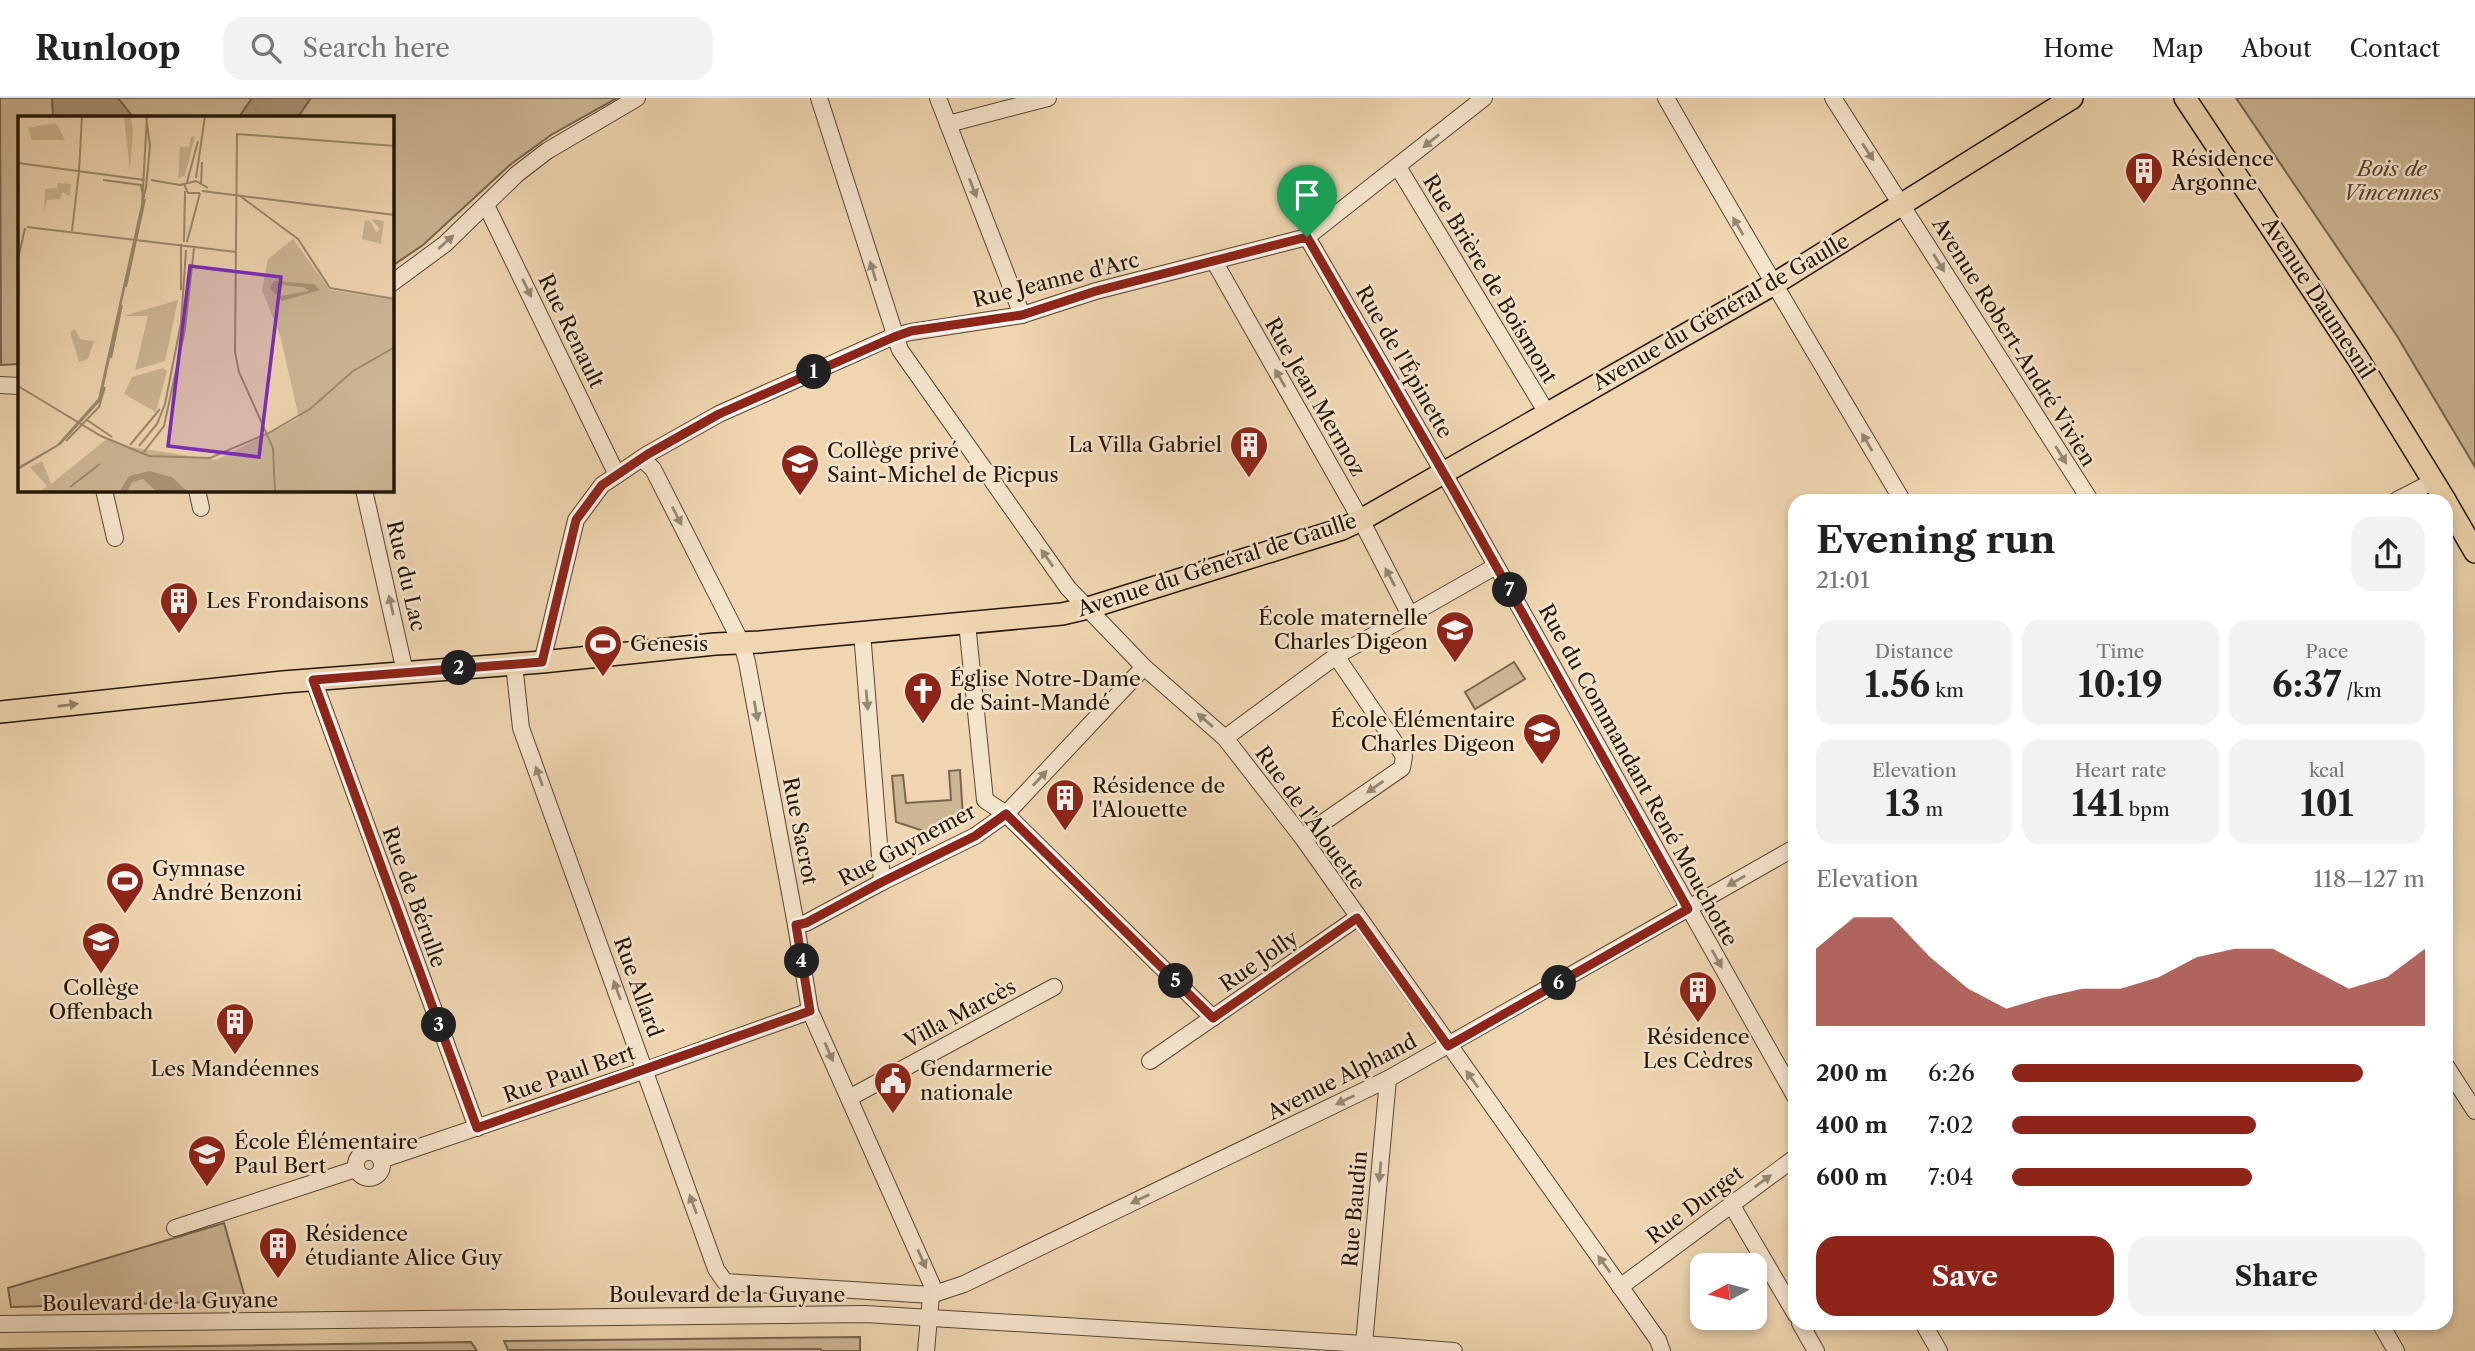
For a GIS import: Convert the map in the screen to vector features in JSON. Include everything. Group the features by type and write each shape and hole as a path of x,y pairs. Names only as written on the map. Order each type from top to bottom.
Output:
{"main road":[{"name":"Avenue du Général de Gaulle","path":"0,712 313,680 542,662 1062,614 1088,608 1342,529 1361,520 1774,284 2071,98"},
{"name":"Avenue Daumesnil","path":"2185,98 2329,313 2442,494"},
{"name":"Avenue Daumesnil","path":"2453,513 2475,552"}],"street":[{"path":"394,282 445,244 517,174 547,151 637,98"},
{"name":"Rue de l'Alouette","path":"819,98 900,350 1060,576 1144,667 1225,738 1302,837 1658,1340 1662,1351"},
{"path":"938,98 1022,315"},
{"path":"948,124 1048,98"},
{"name":"Rue Jeanne d'Arc","path":"542,662 576,520 602,485 642,459 719,414 911,331 1022,315 1096,291 1307,237 1484,98"},
{"path":"1666,98 1898,494"},
{"name":"Avenue Robert-André Vivien","path":"1833,98 2086,494"},
{"name":"Rue Brière de Boismont","path":"1398,167 1547,413"},
{"name":"Rue Renault","path":"486,205 617,475"},
{"name":"Rue de l'Épinette","path":"1307,237 1443,473"},
{"name":"Rue Jean Mermoz","path":"1214,261 1361,520 1410,615"},
{"path":"0,385 18,386"},
{"name":"Rue Sacrot","path":"642,459 653,469 742,644 810,1011 929,1276 932,1284 931,1296"},
{"name":"Rue du Commandant René Mouchotte","path":"1443,473 1788,1084"},
{"path":"2409,494 2434,481"},
{"path":"104,492 115,538"},
{"path":"197,492 201,508"},
{"name":"Rue du Lac","path":"364,492 405,672"},
{"path":"1225,738 1336,656 1496,566"},
{"path":"967,623 985,800 1006,814 1213,1018"},
{"path":"862,632 882,882"},
{"path":"1302,837 1402,768 1404,756 1336,656"},
{"name":"Rue Allard","path":"514,664 521,728 716,1269 725,1282 931,1296"},
{"name":"Rue Guynemer","path":"796,925 806,923 975,836 1006,814 1144,667"},
{"name":"Rue de Bérulle","path":"313,680 477,1128"},
{"name":"Avenue Alphand","path":"931,1296 964,1284 1388,1079 1788,852"},
{"name":"Rue Jolly","path":"1150,1061 1357,918"},
{"name":"Villa Marcès","path":"849,1098 1054,987"},
{"name":"Rue Paul Bert","path":"175,1228 356,1170 357,1158 367,1152 381,1160 810,1011"},
{"path":"2453,1077 2475,1111"},
{"name":"Rue Baudin","path":"1364,1344 1388,1079"},
{"name":"Rue Durget","path":"1620,1287 1788,1163"},
{"path":"1731,1205 1788,1301"},
{"path":"926,1351 931,1296"},
{"name":"Boulevard de la Guyane","path":"0,1324 865,1314 1454,1351"},
{"path":"1804,1330 1816,1351"},
{"path":"1927,1330 1939,1351"},
{"path":"2384,1330 2396,1351"}],"green space":[{"path":"0,98 617,98 551,135 511,164 423,245 394,265 394,116 18,116 18,364 1,365"},
{"name":"Bois de Vincennes","path":"2236,98 2475,98 2475,467 2397,336"},
{"path":"1514,662 1525,679 1475,709 1465,692"},
{"path":"960,770 963,818 933,834 896,822 892,776 903,775 906,803 951,800 949,771"},
{"path":"224,1223 246,1301 11,1307 8,1288"},
{"path":"860,1337 860,1351 508,1350 504,1341"},
{"path":"471,1342 477,1351 0,1351 0,1349"}],"shaded area":[{"path":"52,98 118,98 132,116 53,116"},
{"path":"252,98 311,98 299,116 240,116"}],"place":[{"name":"Résidence Argonne","path":"2144,205"},
{"name":"La Villa Gabriel","path":"1249,479"},
{"name":"Collège privé Saint-Michel de Picpus","path":"800,497"},
{"name":"Les Frondaisons","path":"179,635"},
{"name":"École maternelle Charles Digeon","path":"1455,664"},
{"name":"Genesis","path":"603,678"},
{"name":"Église Notre-Dame de Saint-Mandé","path":"923,725"},
{"name":"École Élémentaire Charles Digeon","path":"1542,766"},
{"name":"Résidence de l'Alouette","path":"1065,832"},
{"name":"Gymnase André Benzoni","path":"125,915"},
{"name":"Collège Offenbach","path":"101,975"},
{"name":"Résidence Les Cèdres","path":"1698,1024"},
{"name":"Les Mandéennes","path":"235,1056"},
{"name":"Gendarmerie nationale","path":"893,1115"},
{"name":"École Élémentaire Paul Bert","path":"207,1188"},
{"name":"Résidence étudiante Alice Guy","path":"278,1280"}],"route":[{"path":"1307,237 1454,491 1688,909 1448,1046 1357,918 1213,1018 1006,814 975,836 806,923 796,925 810,1011 477,1128 313,680 542,662 576,520 602,485 648,454 719,414 911,331 1022,315 1096,291 1307,237"}]}
